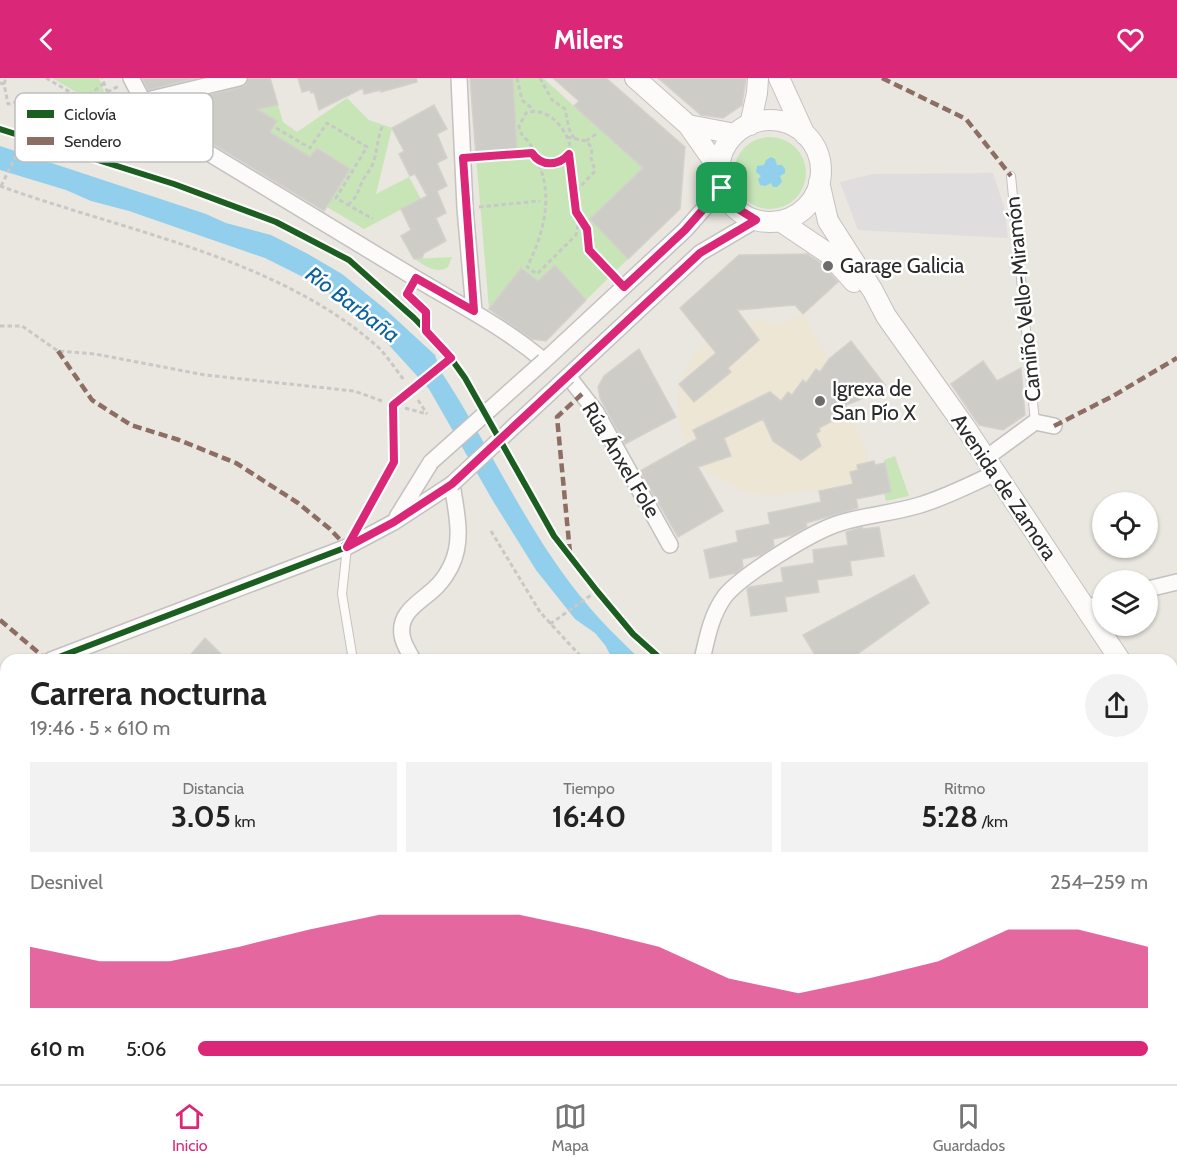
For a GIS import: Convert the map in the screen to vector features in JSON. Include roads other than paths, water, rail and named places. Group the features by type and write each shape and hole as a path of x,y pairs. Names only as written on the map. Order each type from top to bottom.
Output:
{"street":[{"path":"176,93 239,78"},
{"path":"459,78 465,208 474,311"},
{"path":"635,78 688,125 721,178 735,207 756,220 780,221 796,216 809,205 819,182 821,165 816,148 805,135 779,78"},
{"path":"394,522 431,462 685,230 721,178 722,154 743,129 757,93 758,78"},
{"path":"125,82 135,93"},
{"path":"688,125 743,129 766,121 783,122 805,135"},
{"path":"213,156 474,311 523,342 544,361"},
{"name":"Avenida de Zamora","path":"819,182 828,221 873,291 886,316 990,465 1092,602"},
{"path":"67,654 347,547 394,522 452,484 700,253 756,220"},
{"name":"Avenida de Zamora","path":"780,221 829,254 886,316"},
{"name":"Rúa Ánxel Fole","path":"568,376 596,412 670,545"},
{"path":"703,654 710,627 724,598 735,586 765,564 831,526 921,505 951,494 990,465 1035,422 1054,426"},
{"path":"410,654 401,633 404,620 414,604 438,585 451,566 455,553 459,526 452,484"},
{"path":"1158,587 1177,582"},
{"name":"Avenida de Zamora","path":"1109,636 1117,654"}],"lane":[{"name":"Camiño Vello-Miramón","path":"1011,176 1035,422"},
{"path":"352,654 342,594 347,547 394,462 393,405 451,358"}],"water":[{"name":"Río Barbaña","path":"0,146 15,151 15,162 48,162 206,214 226,223 271,235 342,274 385,309 435,355 440,370 542,543 595,614 635,654 610,654 595,633 575,619 536,570 493,501 429,389 387,343 350,308 311,281 265,258 129,211 91,201 66,190 0,170"},
{"path":"771,157 775,159 777,165 782,165 785,169 785,173 780,176 782,182 777,187 773,187 771,183 765,186 760,185 758,179 761,176 756,172 757,166 764,165"}],"place":[{"name":"Garage Galicia","path":"828,266"},
{"name":"Igrexa de San Pío X","path":"820,401"}]}
